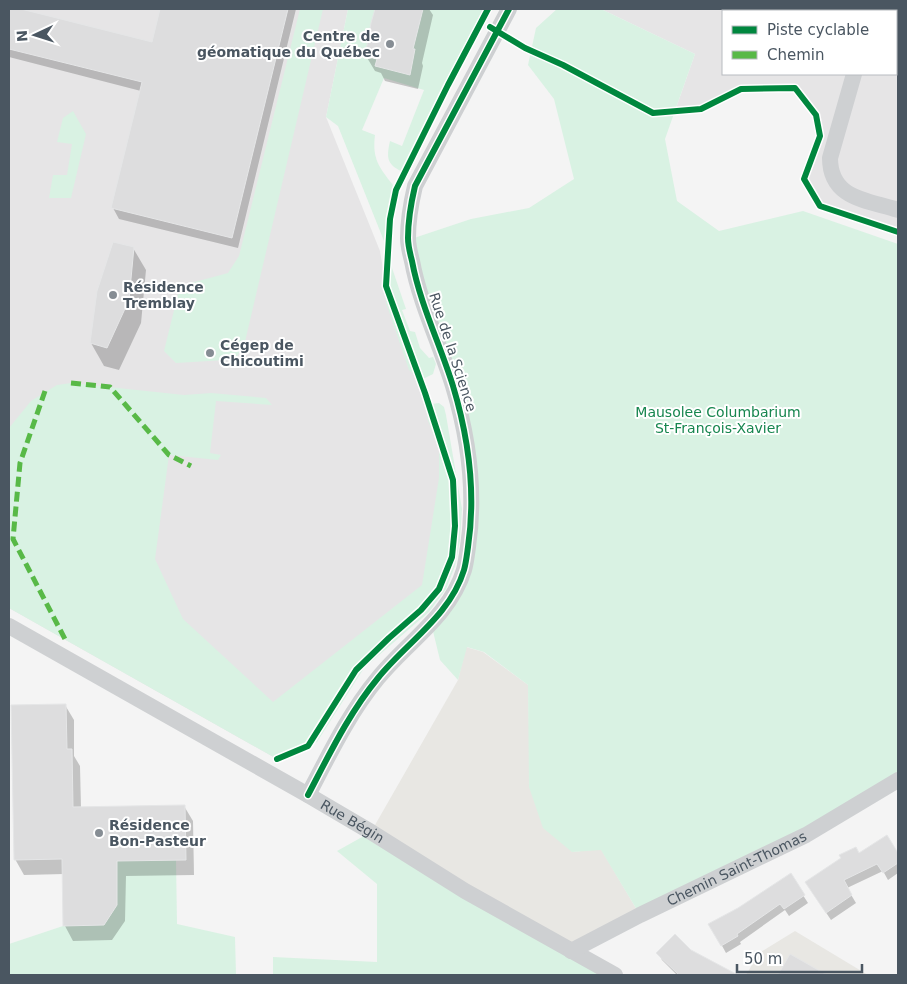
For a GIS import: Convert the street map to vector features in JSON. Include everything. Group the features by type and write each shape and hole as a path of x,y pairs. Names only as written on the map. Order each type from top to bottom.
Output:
{"street":[{"name":"Rue de la Science","path":"308,795 350,717 378,677 431,623 451,599 464,570 471,528 471,493 466,437 453,385 414,274 408,240 410,211 415,186 509,9"},
{"path":"854,75 830,158 830,169 833,179 849,195 898,210"},
{"name":"Rue Bégin","path":"9,626 308,795 465,891 615,975"},
{"name":"Chemin Saint-Thomas","path":"571,951 640,915 806,835 898,780"}],"shaded area":[{"name":"Cégep de Chicoutimi","path":"9,9 348,9 326,117 380,251 386,286 425,393 453,480 452,557 389,638 277,759 9,608"},
{"path":"601,9 898,9 898,232 820,206 804,179 820,136 816,116 795,88 741,89 701,109 675,111 695,54"},
{"path":"466,647 483,652 528,685 529,728 572,852 601,849 640,915 571,951 371,832 458,680"},
{"path":"795,931 868,975 746,975 759,953"}],"green space":[{"path":"300,9 323,9 244,346 237,356 226,360 176,363 164,351 180,286 228,273 239,256"},
{"path":"348,9 488,9 405,173 394,167 389,161 390,141 402,146 424,90 384,78 362,130 375,135 376,157 393,185 384,241 338,126 326,117"},
{"name":"Mausolee Columbarium St-François-Xavier","path":"557,9 601,9 695,54 665,139 677,201 719,231 803,211 898,244 898,780 640,915 601,850 572,852 543,828 529,787 528,685 484,652 467,647 458,680 440,660 431,623 451,599 471,484 408,240 471,219 529,208 574,179 554,99 528,65 536,28"},
{"path":"73,111 86,134 71,198 49,198 53,175 67,175 72,144 57,142 63,118"},
{"path":"391,265 406,309 402,310 410,331 415,332 420,348 429,358 433,357 436,364 433,374 423,379 409,370 386,303"},
{"path":"71,383 184,395 211,393 266,398 272,405 216,401 210,453 221,455 218,460 169,455 155,559 183,619 273,702 422,585 439,478 439,449 427,418 432,404 439,403 444,407 462,509 460,540 455,566 446,589 429,612 364,668 317,742 277,759 9,608 9,428 31,401 57,385"},
{"path":"371,832 615,975 273,975 273,957 377,962 377,884 337,851"},
{"path":"176,860 177,924 235,937 236,975 9,975 9,944 63,926 104,925 117,905 117,861"}],"building":[{"path":"9,9 21,9 152,42 160,9 288,9 232,238 111,208 142,82 9,49"},
{"name":"Centre de géomatique du Québec","path":"375,9 423,9 413,49 415,49 410,75 375,66 377,59 365,56"},
{"name":"Résidence Tremblay","path":"113,242 134,247 129,300 107,348 90,343 97,291"},
{"name":"Résidence Bon-Pasteur","path":"66,704 67,749 72,749 73,807 185,805 186,860 117,861 117,905 104,925 63,926 62,859 14,860 11,705"},
{"path":"887,835 898,853 898,863 883,873 877,864 844,880 852,895 826,913 805,882 841,858 839,855 856,847 859,853"},
{"path":"791,873 805,895 784,909 780,904 737,934 738,936 721,946 708,924 738,908"},
{"path":"675,934 691,950 738,975 679,975 656,953"},
{"path":"790,954 827,975 778,975"}],"marked path":[{"path":"71,383 110,387 169,455 191,466"},
{"path":"45,391 20,463 13,539 66,641"}],"cycle path":[{"path":"277,759 308,746 356,670 421,610 439,589 452,557 455,526 453,480 425,393 386,286 390,219 396,190 488,9"},
{"path":"308,795 358,705 389,665 427,628 449,601 465,567 471,507 470,466 467,446 453,386 416,277 408,244 409,225 415,186 509,9"},
{"path":"490,27 525,48 563,65 653,113 701,109 741,89 795,88 816,115 820,136 804,179 820,206 898,232"}],"place":[{"name":"Centre de géomatique du Québec","path":"390,44"},
{"name":"Résidence Tremblay","path":"113,295"},
{"name":"Cégep de Chicoutimi","path":"210,353"},
{"name":"Résidence Bon-Pasteur","path":"99,833"}]}
